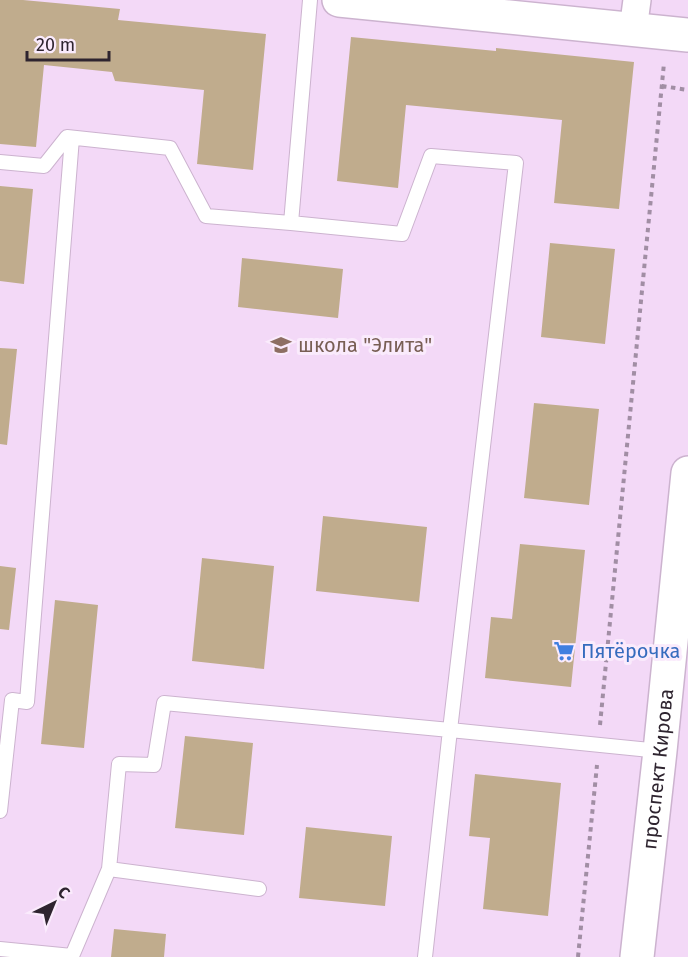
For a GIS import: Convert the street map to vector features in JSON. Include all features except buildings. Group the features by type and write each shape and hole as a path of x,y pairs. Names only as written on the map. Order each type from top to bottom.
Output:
{"main road":[{"path":"339,0 635,15 677,34"},
{"name":"проспект Кирова","path":"637,957 688,473"}],"lane":[{"path":"291,223 310,0"},
{"path":"0,162 44,166 67,137 170,148 206,216 402,234 431,156 516,163 425,957"},
{"path":"0,811 6,700 27,702 72,138"},
{"path":"0,949 72,956 109,869 119,764 154,765 164,703 660,751"},
{"path":"109,869 259,889"}],"path":[{"path":"578,957 662,86 677,34"},
{"path":"662,86 688,90"}],"place":[{"name":"школа \"Элита\"","path":"281,345"},
{"name":"Пятёрочка","path":"564,651"}]}
